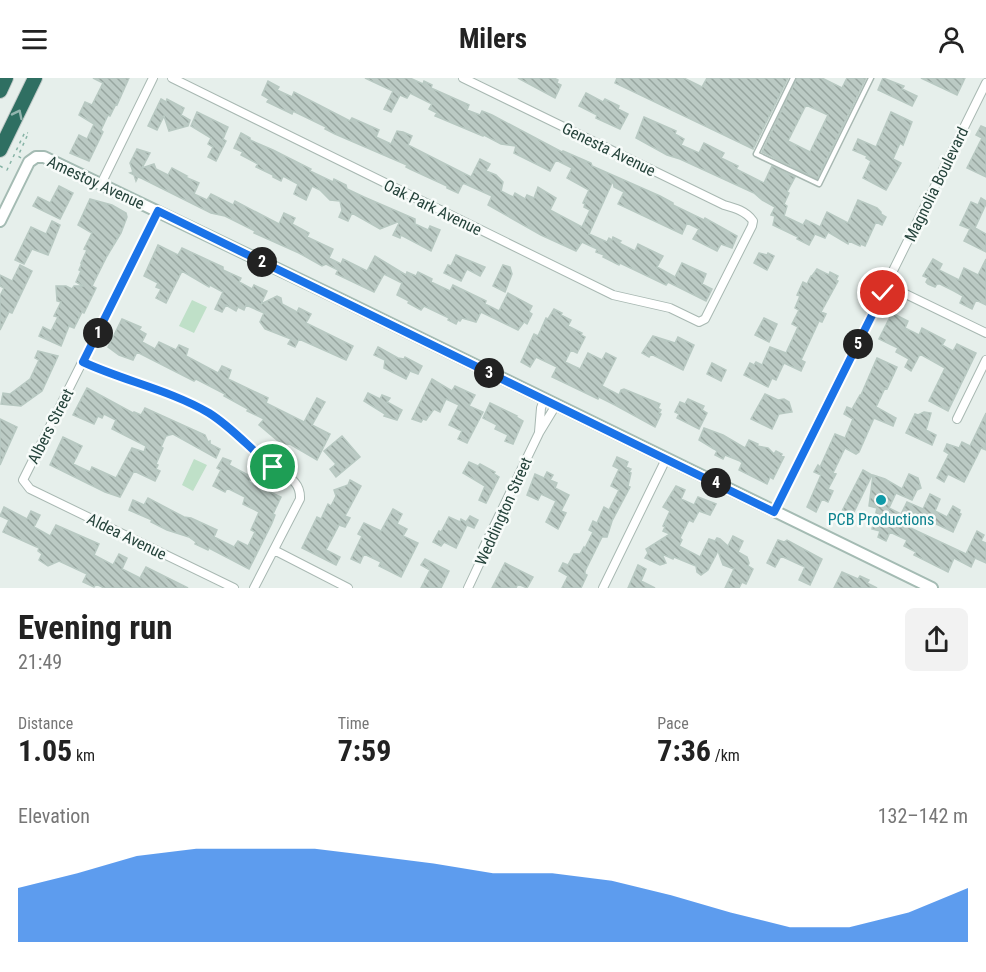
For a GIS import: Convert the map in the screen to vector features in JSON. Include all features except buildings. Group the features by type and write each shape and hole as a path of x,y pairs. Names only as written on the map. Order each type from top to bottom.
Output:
{"highway":[{"path":"0,150 35,78"}],"street":[{"path":"101,184 153,78"},
{"name":"Oak Park Avenue","path":"172,78 613,295 670,308 699,322 705,319 753,221"},
{"name":"Genesta Avenue","path":"463,78 724,205 738,209 753,221"},
{"name":"Magnolia Boulevard","path":"774,512 986,83"},
{"name":"Amestoy Avenue","path":"0,222 29,162 36,157 44,157 932,588"},
{"name":"Albers Street","path":"23,480 158,211"},
{"path":"887,285 986,333"},
{"path":"957,418 986,360"},
{"path":"83,362 184,400 210,414 273,467 292,478 300,492 297,507 254,588"},
{"name":"Weddington Street","path":"539,434 544,400"},
{"name":"Weddington Street","path":"468,588 483,556 483,549 539,434 556,405"},
{"path":"603,588 666,459"},
{"name":"Aldea Avenue","path":"23,480 30,489 234,588"},
{"path":"274,550 348,588"}],"lane":[{"path":"793,78 756,154 819,184 871,78"}],"path":[{"path":"0,166 7,170 25,132 28,133 18,156"}],"green space":[{"path":"192,300 207,307 194,333 179,326"},
{"path":"194,459 207,465 193,491 182,485"}],"place":[{"name":"PCB Productions","path":"881,500"}],"route":[{"path":"273,467 210,414 184,400 83,362 158,211 774,512 883,293"}]}
